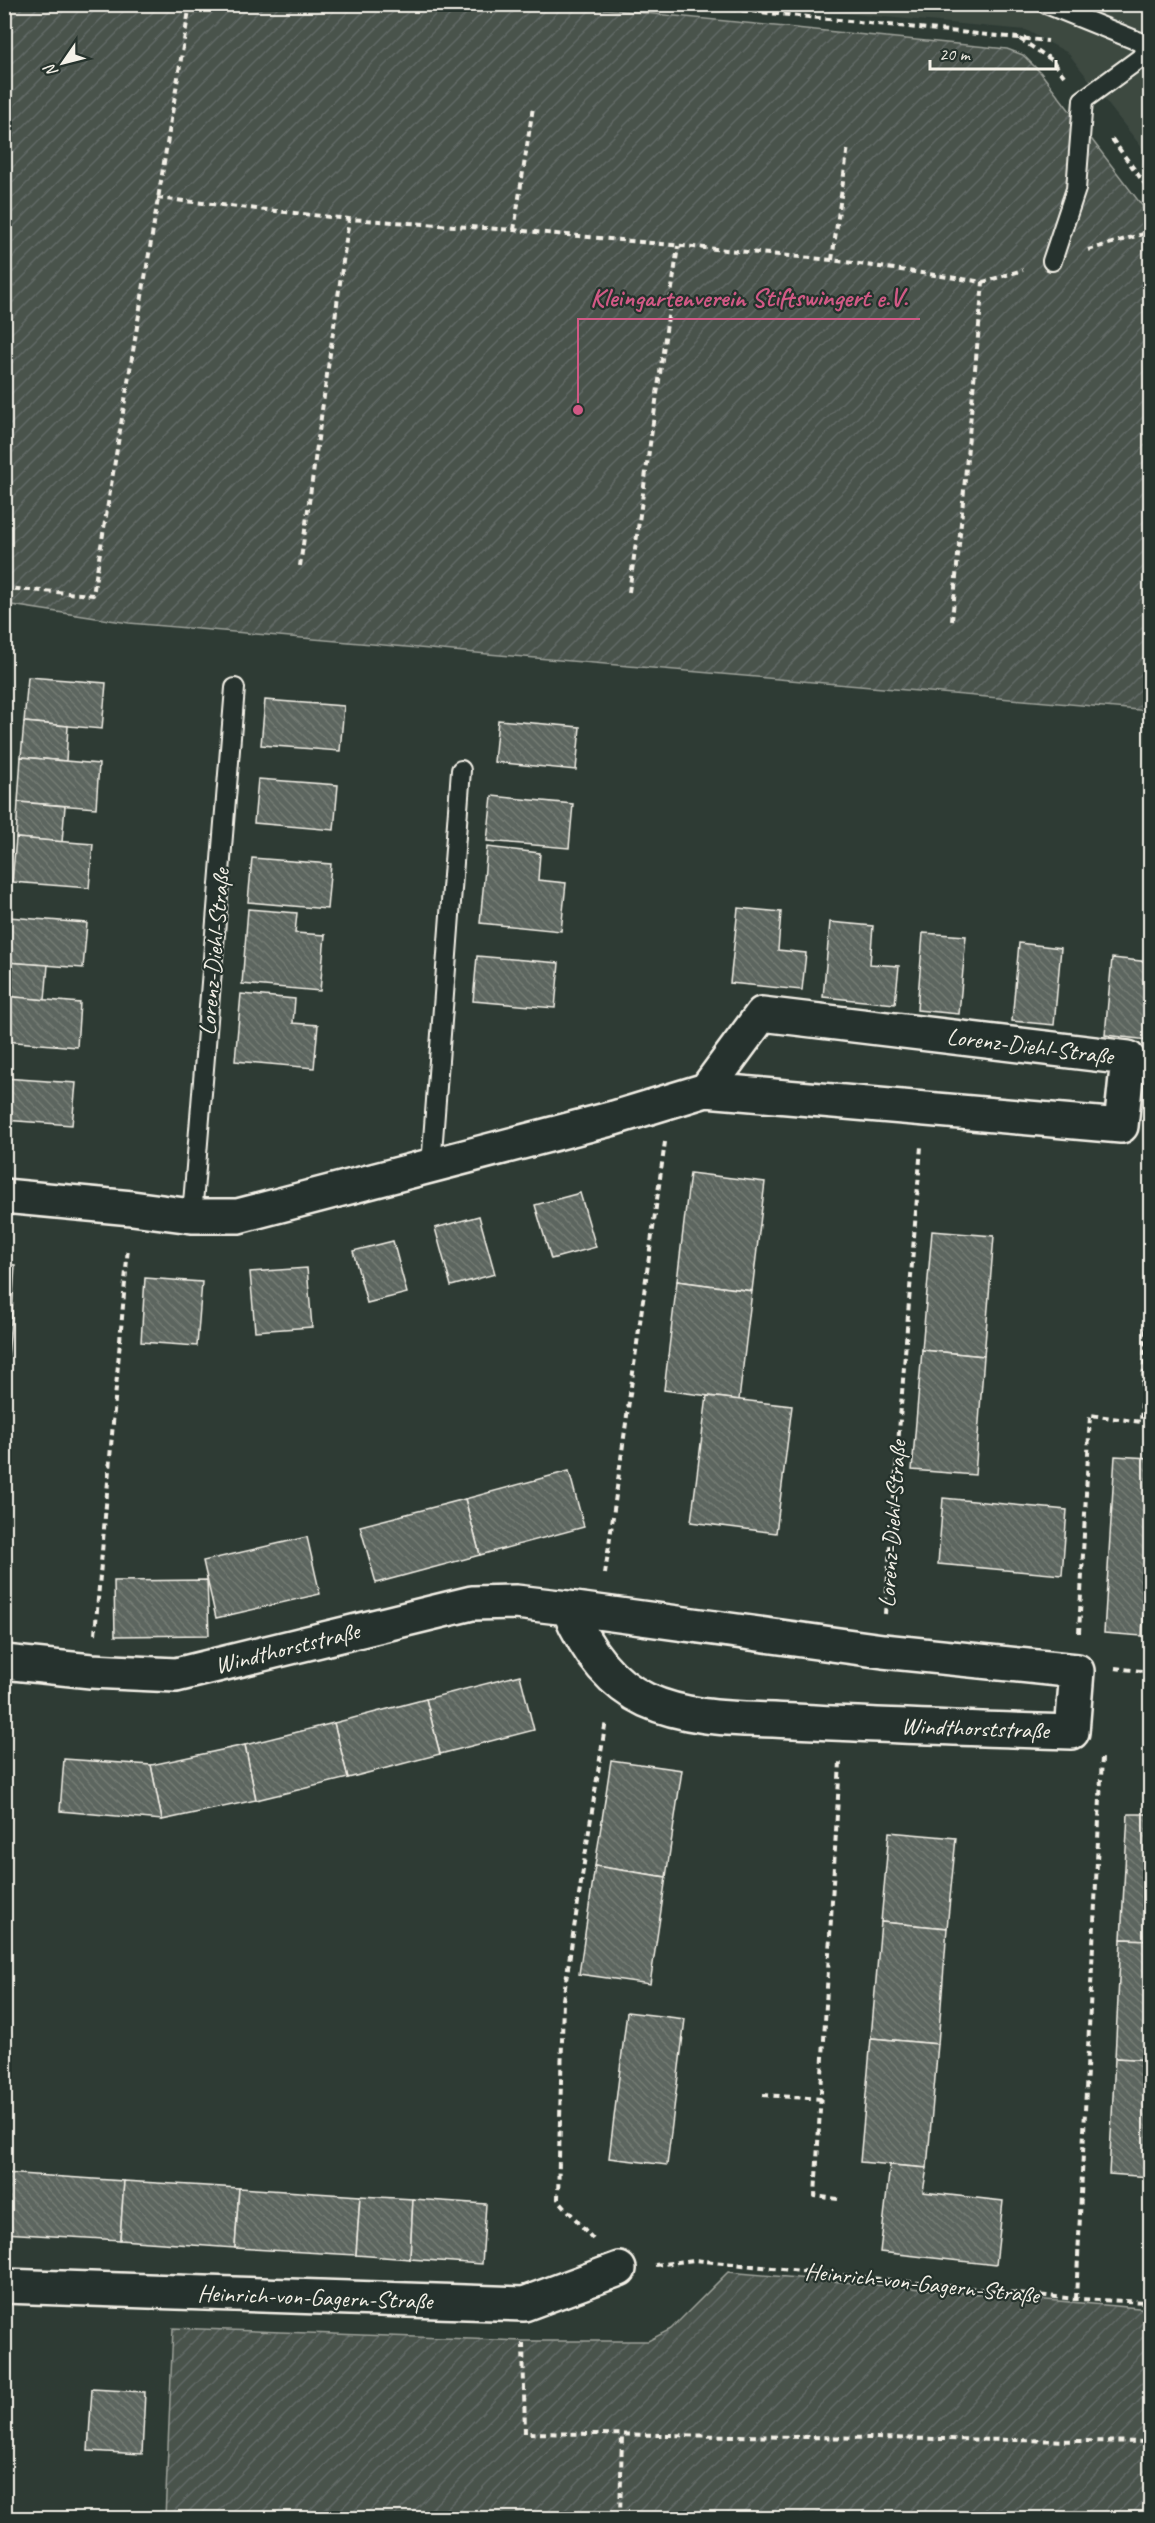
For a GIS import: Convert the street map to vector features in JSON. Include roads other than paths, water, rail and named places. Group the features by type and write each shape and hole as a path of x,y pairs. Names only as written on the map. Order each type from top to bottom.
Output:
{"street":[{"name":"Lorenz-Diehl-Straße","path":"4,1196 192,1216 238,1216 614,1118 706,1090 1121,1126 1128,1058 762,1014 706,1090"},
{"name":"Windthorststraße","path":"4,1662 91,1671 176,1675 472,1603 516,1602 568,1608 883,1651 1077,1671 1072,1732 687,1714 645,1699 612,1678 580,1637 568,1608"},
{"name":"Heinrich-von-Gagern-Straße","path":"4,2286 524,2304 619,2269"}],"lane":[{"path":"1046,4 1150,46"},
{"path":"1052,261 1076,189 1083,100 1150,51"},
{"name":"Lorenz-Diehl-Straße","path":"192,1216 236,688"},
{"path":"431,1166 461,770"}],"place":[{"name":"Kleingartenverein Stiftswingert e.V.","path":"578,410"}]}
